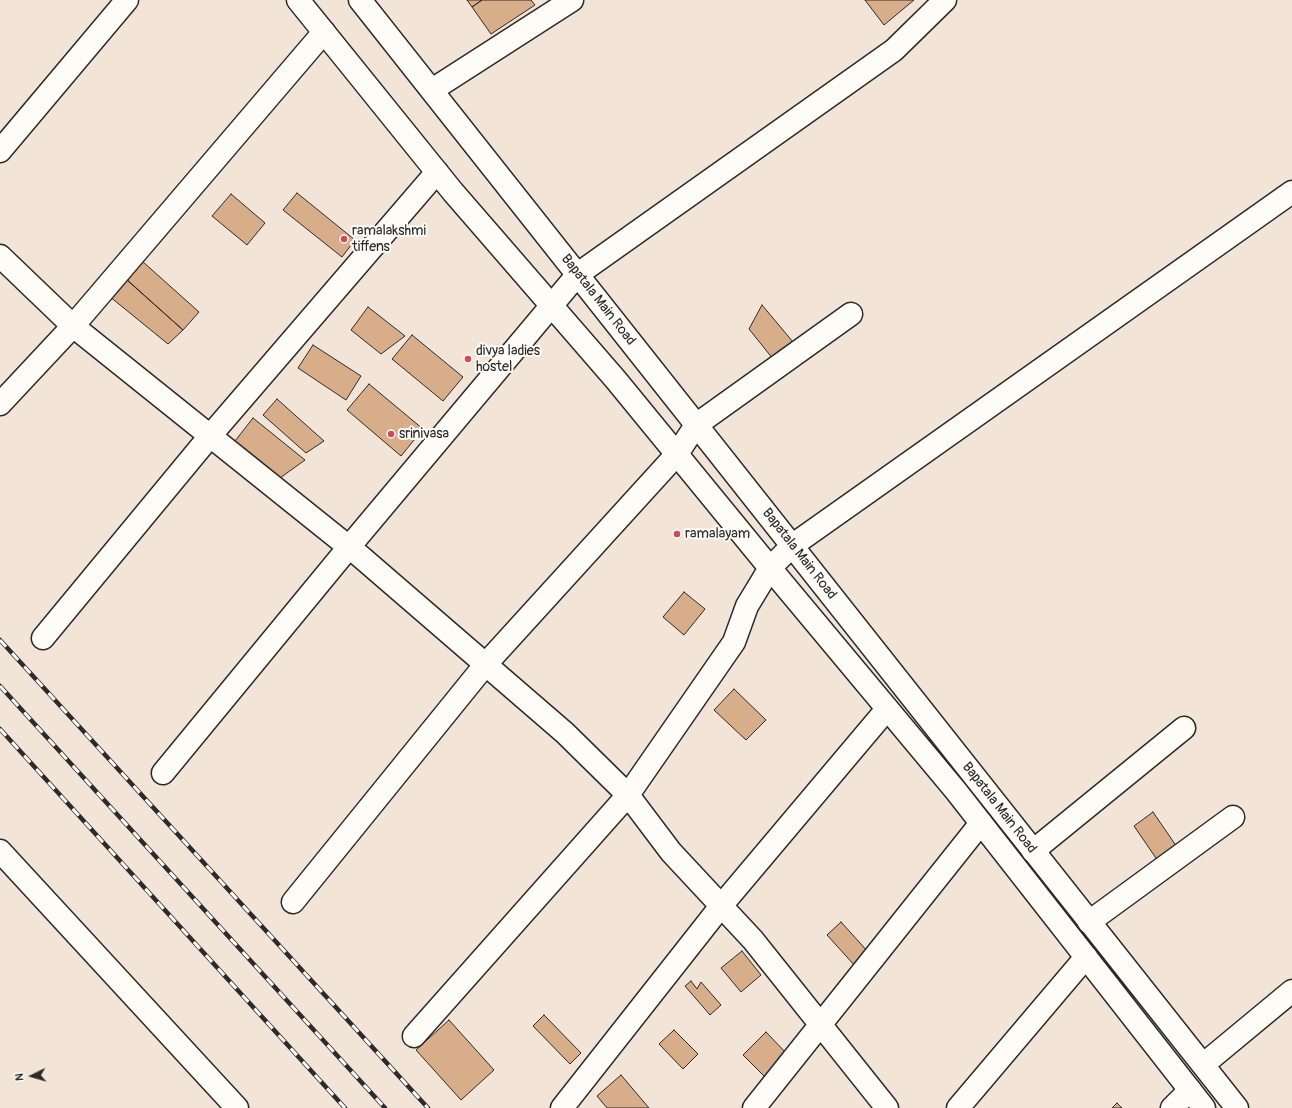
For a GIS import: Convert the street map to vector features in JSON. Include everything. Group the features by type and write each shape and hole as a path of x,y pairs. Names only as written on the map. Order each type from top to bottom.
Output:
{"street":[{"path":"0,151 127,0"},
{"path":"298,0 437,172 616,380 981,823 1204,1108"},
{"name":"Bapatala Main Road","path":"360,0 696,425 793,545 1033,851 1204,1064 1237,1108"},
{"path":"432,90 572,0"},
{"path":"163,773 349,547 578,274 894,50 945,0"},
{"path":"0,404 73,326 324,32"},
{"path":"43,638 210,436 437,172"},
{"path":"414,1036 628,795 734,642 747,606 770,568 793,545 1292,192"},
{"path":"0,256 73,326 349,547 565,733 628,795 671,852 753,940 887,1108"},
{"path":"293,902 485,665 677,454 696,425 851,314"},
{"path":"562,1108 721,906 887,709"},
{"path":"1033,851 1184,728"},
{"path":"1090,922 1233,817"},
{"path":"754,1108 981,823"},
{"path":"0,851 237,1108"},
{"path":"958,1108 1086,957"},
{"path":"1204,1064 1292,991"},
{"path":"1172,1108 1190,1090"}],"building":[{"path":"467,0 482,0 472,7"},
{"path":"482,0 531,0 535,5 491,34 472,7"},
{"path":"865,0 914,0 884,25"},
{"path":"297,193 355,240 342,257 283,210"},
{"path":"231,194 265,223 247,245 212,216"},
{"path":"142,261 199,312 183,330 128,281 129,276"},
{"path":"124,277 183,330 168,344 109,296"},
{"path":"762,305 793,342 773,359 749,329"},
{"path":"368,307 405,336 381,354 351,330"},
{"path":"412,335 463,377 443,401 392,359"},
{"path":"313,345 361,376 346,400 298,368"},
{"path":"369,384 423,429 401,456 347,410"},
{"path":"277,399 324,441 306,453 263,415"},
{"path":"253,418 305,460 280,478 235,441"},
{"path":"684,592 705,609 684,635 663,617"},
{"path":"734,689 766,720 746,740 714,710"},
{"path":"1153,812 1177,847 1158,861 1134,826"},
{"path":"841,922 870,954 856,967 827,935"},
{"path":"742,951 761,975 741,992 721,968"},
{"path":"691,981 697,989 701,982 721,1005 710,1015 685,986"},
{"path":"544,1015 581,1053 570,1064 533,1026"},
{"path":"449,1020 494,1070 461,1100 416,1050"},
{"path":"674,1030 698,1054 683,1069 659,1044"},
{"path":"766,1032 788,1055 765,1077 743,1055"},
{"path":"621,1075 649,1108 607,1108 597,1096"},
{"path":"1117,1103 1122,1108 1112,1108"}],"railway":[{"path":"0,640 428,1108"},
{"path":"0,686 385,1108"},
{"path":"0,729 345,1108"}],"place":[{"name":"ramalakshmi tiffens","path":"344,239"},
{"name":"divya ladies hostel","path":"468,359"},
{"name":"srinivasa","path":"391,434"},
{"name":"ramalayam","path":"677,534"}]}
